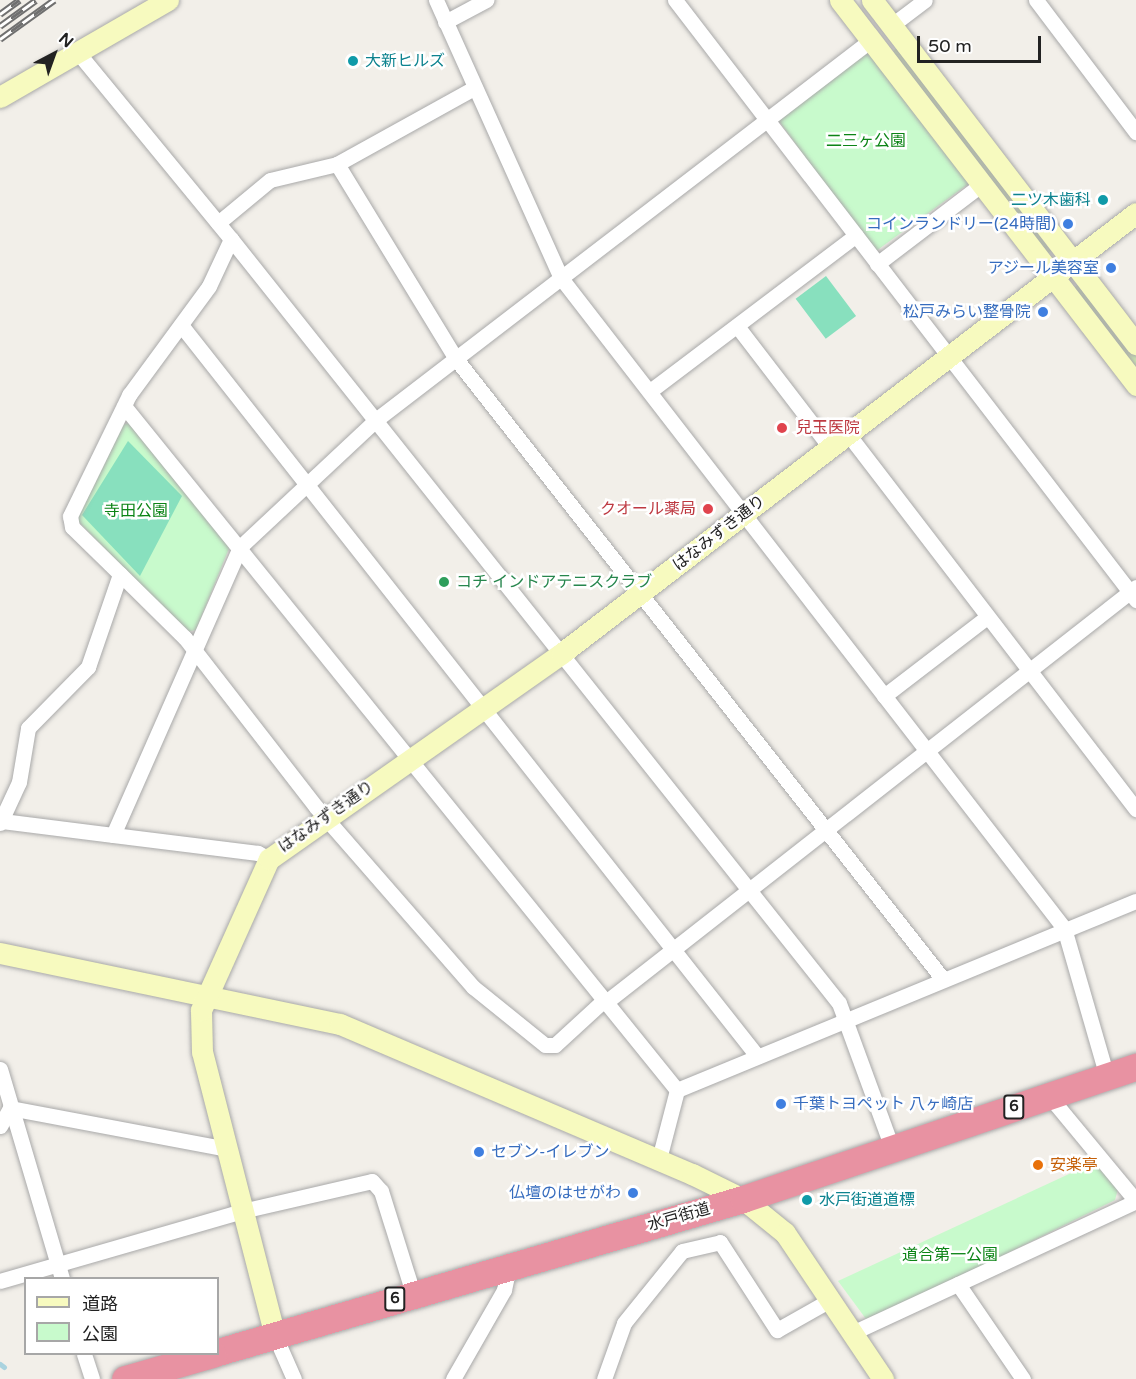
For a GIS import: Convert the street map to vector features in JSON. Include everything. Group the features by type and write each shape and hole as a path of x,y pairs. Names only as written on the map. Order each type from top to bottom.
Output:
{"highway":[{"name":"水戸街道","path":"219,1352 413,1293 742,1199 1136,1067"},
{"path":"124,1379 206,1355"}],"street":[{"path":"0,97 168,0"},
{"path":"436,0 561,278 1064,928 1107,1077"},
{"path":"445,22 486,0"},
{"path":"231,239 208,286 124,406 69,521 194,652 325,817 455,970 545,1045 555,1045 672,947 925,749 1134,593 877,264 675,0"},
{"path":"840,0 1136,385"},
{"path":"872,0 1136,344"},
{"path":"892,25 926,0"},
{"path":"1036,0 1136,132"},
{"path":"113,835 240,547 305,483 377,418 871,40"},
{"path":"78,52 377,418 838,1003 892,1148"},
{"path":"218,223 270,180 337,164 474,88"},
{"path":"337,164 456,359 639,595 942,978"},
{"path":"877,264 982,184"},
{"name":"はなみずき通り","path":"274,1336 202,1052 201,1010 269,859 325,817 562,653 1136,213"},
{"path":"650,391 856,235"},
{"path":"181,325 757,1056"},
{"path":"736,326 830,447"},
{"path":"124,406 412,757 677,1090"},
{"path":"848,434 1136,810"},
{"path":"120,574 107,626 88,667 28,728 19,782 1,822 258,853 269,859"},
{"path":"884,696 987,617"},
{"path":"677,1090 846,1021 942,978 1136,901"},
{"path":"0,953 209,993 372,1035 659,1159 742,1199 785,1233 883,1379"},
{"path":"0,1070 60,1271"},
{"path":"659,1159 677,1090"},
{"path":"852,1333 1136,1201 1049,1096"},
{"path":"10,1108 226,1149"},
{"path":"0,1126 10,1108"},
{"path":"0,1281 60,1271 242,1211 372,1181 381,1191 413,1293"},
{"path":"604,1379 624,1323 682,1251 720,1242 777,1330 830,1300"},
{"path":"453,1379 504,1290 509,1266"},
{"path":"958,1284 1023,1379"},
{"path":"274,1336 294,1379"},
{"path":"85,1355 92,1379"}],"green space":[{"path":"895,49 900,49 1051,251 1046,255 892,53"},
{"name":"二三ヶ公園","path":"872,50 969,183 874,252 777,119"},
{"path":"826,276 856,316 826,339 796,299"},
{"path":"1079,284 1136,350 1136,377 1074,288"},
{"name":"寺田公園","path":"129,423 230,546 196,630 185,632 75,518 122,425"},
{"path":"128,441 182,496 140,576 82,515"},
{"name":"道合第一公園","path":"1095,1162 1118,1189 1115,1200 953,1280 866,1319 838,1281"}],"waterway":[{"path":"0,1364 4,1367"}],"railway":[{"path":"0,14 19,0"},
{"path":"0,26 36,0"},
{"path":"0,39 54,0"}],"place":[{"name":"大新ヒルズ","path":"353,61"},
{"name":"二ツ木歯科","path":"1103,200"},
{"name":"コインランドリー(24時間)","path":"1068,224"},
{"name":"アジール美容室","path":"1111,268"},
{"name":"松戸みらい整骨院","path":"1043,312"},
{"name":"兒玉医院","path":"782,428"},
{"name":"クオール薬局","path":"708,509"},
{"name":"コチ インドアテニスクラブ","path":"444,582"},
{"name":"千葉トヨペット 八ヶ崎店","path":"781,1104"},
{"name":"セブン-イレブン","path":"479,1152"},
{"name":"安楽亭","path":"1038,1165"},
{"name":"仏壇のはせがわ","path":"633,1193"},
{"name":"水戸街道道標","path":"807,1200"}]}
